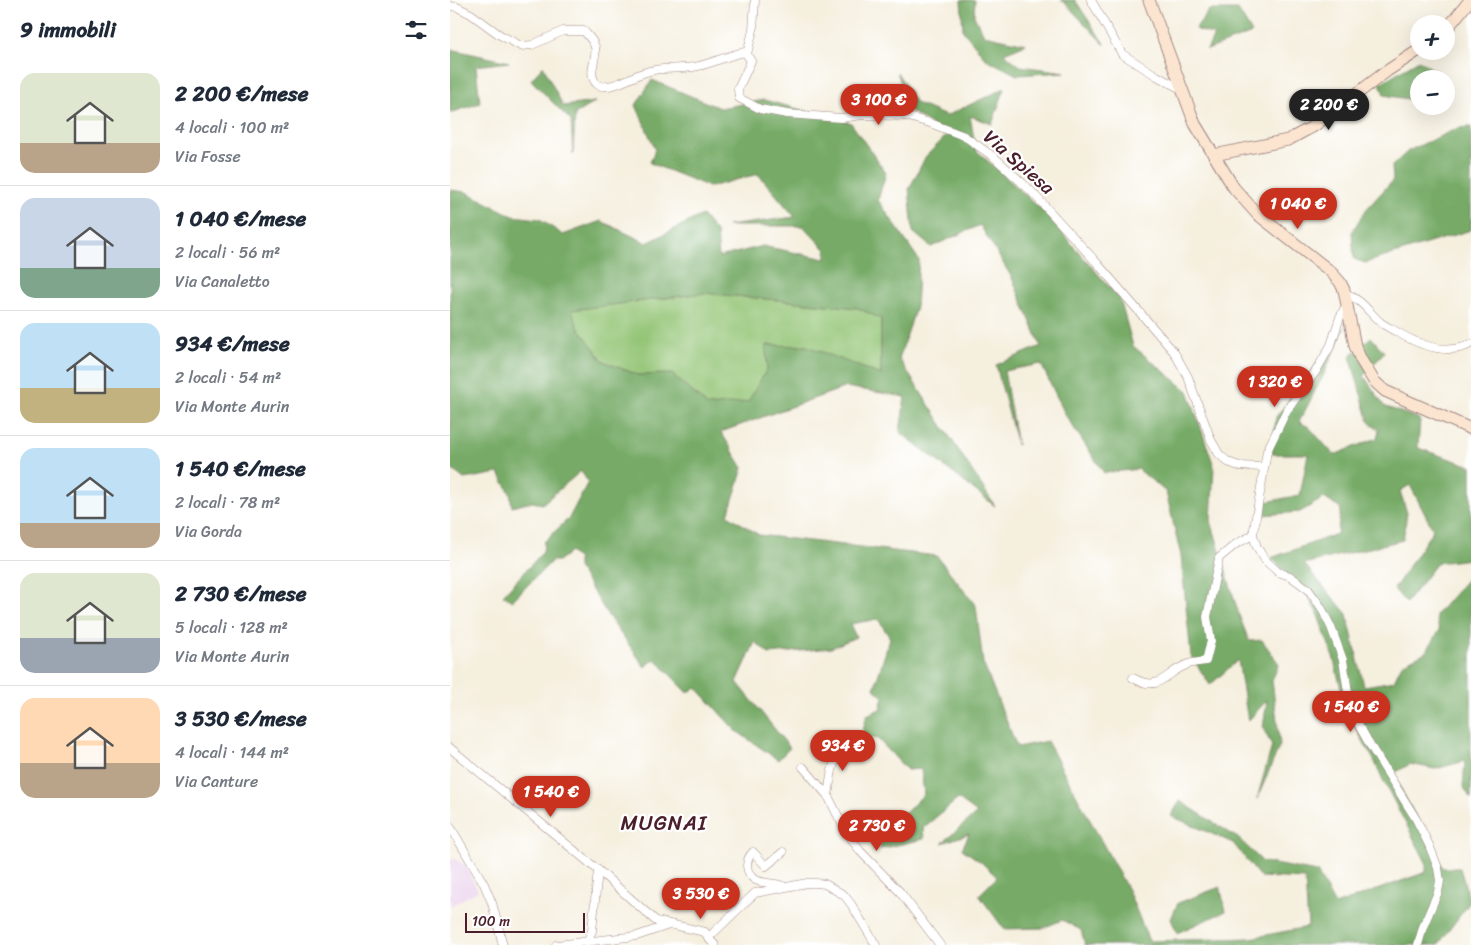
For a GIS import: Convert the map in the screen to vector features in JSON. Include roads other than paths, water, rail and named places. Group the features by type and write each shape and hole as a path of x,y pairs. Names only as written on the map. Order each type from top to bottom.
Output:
{"street":[{"path":"450,6 457,7 471,14 500,35 521,46 532,44 563,31 584,31 595,45 596,51 592,68 593,78 597,84 604,87 656,68 694,67 728,56 745,52 747,54 753,30 754,0"},
{"path":"1091,0 1122,54 1181,89"},
{"path":"1149,0 1195,124 1234,188 1248,206 1330,271 1340,282 1345,293 1358,353 1369,375 1380,387 1471,429"},
{"path":"1455,19 1470,0"},
{"name":"Via Spiesa","path":"747,54 751,61 738,89 739,98 760,109 787,114 840,118 862,115 905,116 964,136 994,157 1031,190 1098,263 1174,352 1188,377 1218,454 1228,462 1238,466 1264,467"},
{"path":"1214,155 1288,140 1314,126 1373,81 1410,56"},
{"path":"1345,293 1356,297 1381,323 1423,345 1440,349 1471,344"},
{"path":"1348,307 1344,309 1340,317 1331,345 1316,371 1287,410 1267,451 1253,535 1256,547 1265,560 1278,572 1290,576 1308,589 1320,607 1331,628 1343,660 1352,711 1370,745 1416,819 1429,845 1438,868 1440,881 1438,892 1418,945"},
{"path":"1133,678 1143,683 1161,682 1186,665 1206,661 1211,641 1207,617 1219,558 1236,544 1253,535"},
{"path":"828,796 832,767 837,755 849,744"},
{"path":"450,748 598,870 656,921 705,932 715,945"},
{"path":"803,767 828,796 844,828 860,851 900,892 940,945"},
{"path":"450,826 484,884 492,904 503,945"},
{"path":"783,852 766,866 753,852 749,856 747,867 749,873 757,881 763,884 781,884 785,887"},
{"path":"588,940 592,931 598,870"},
{"path":"708,938 755,893 816,883 825,884 844,895 876,945"},
{"path":"556,945 637,936 670,925"}],"district":[{"name":"MUGNAI","path":"664,823"}]}
